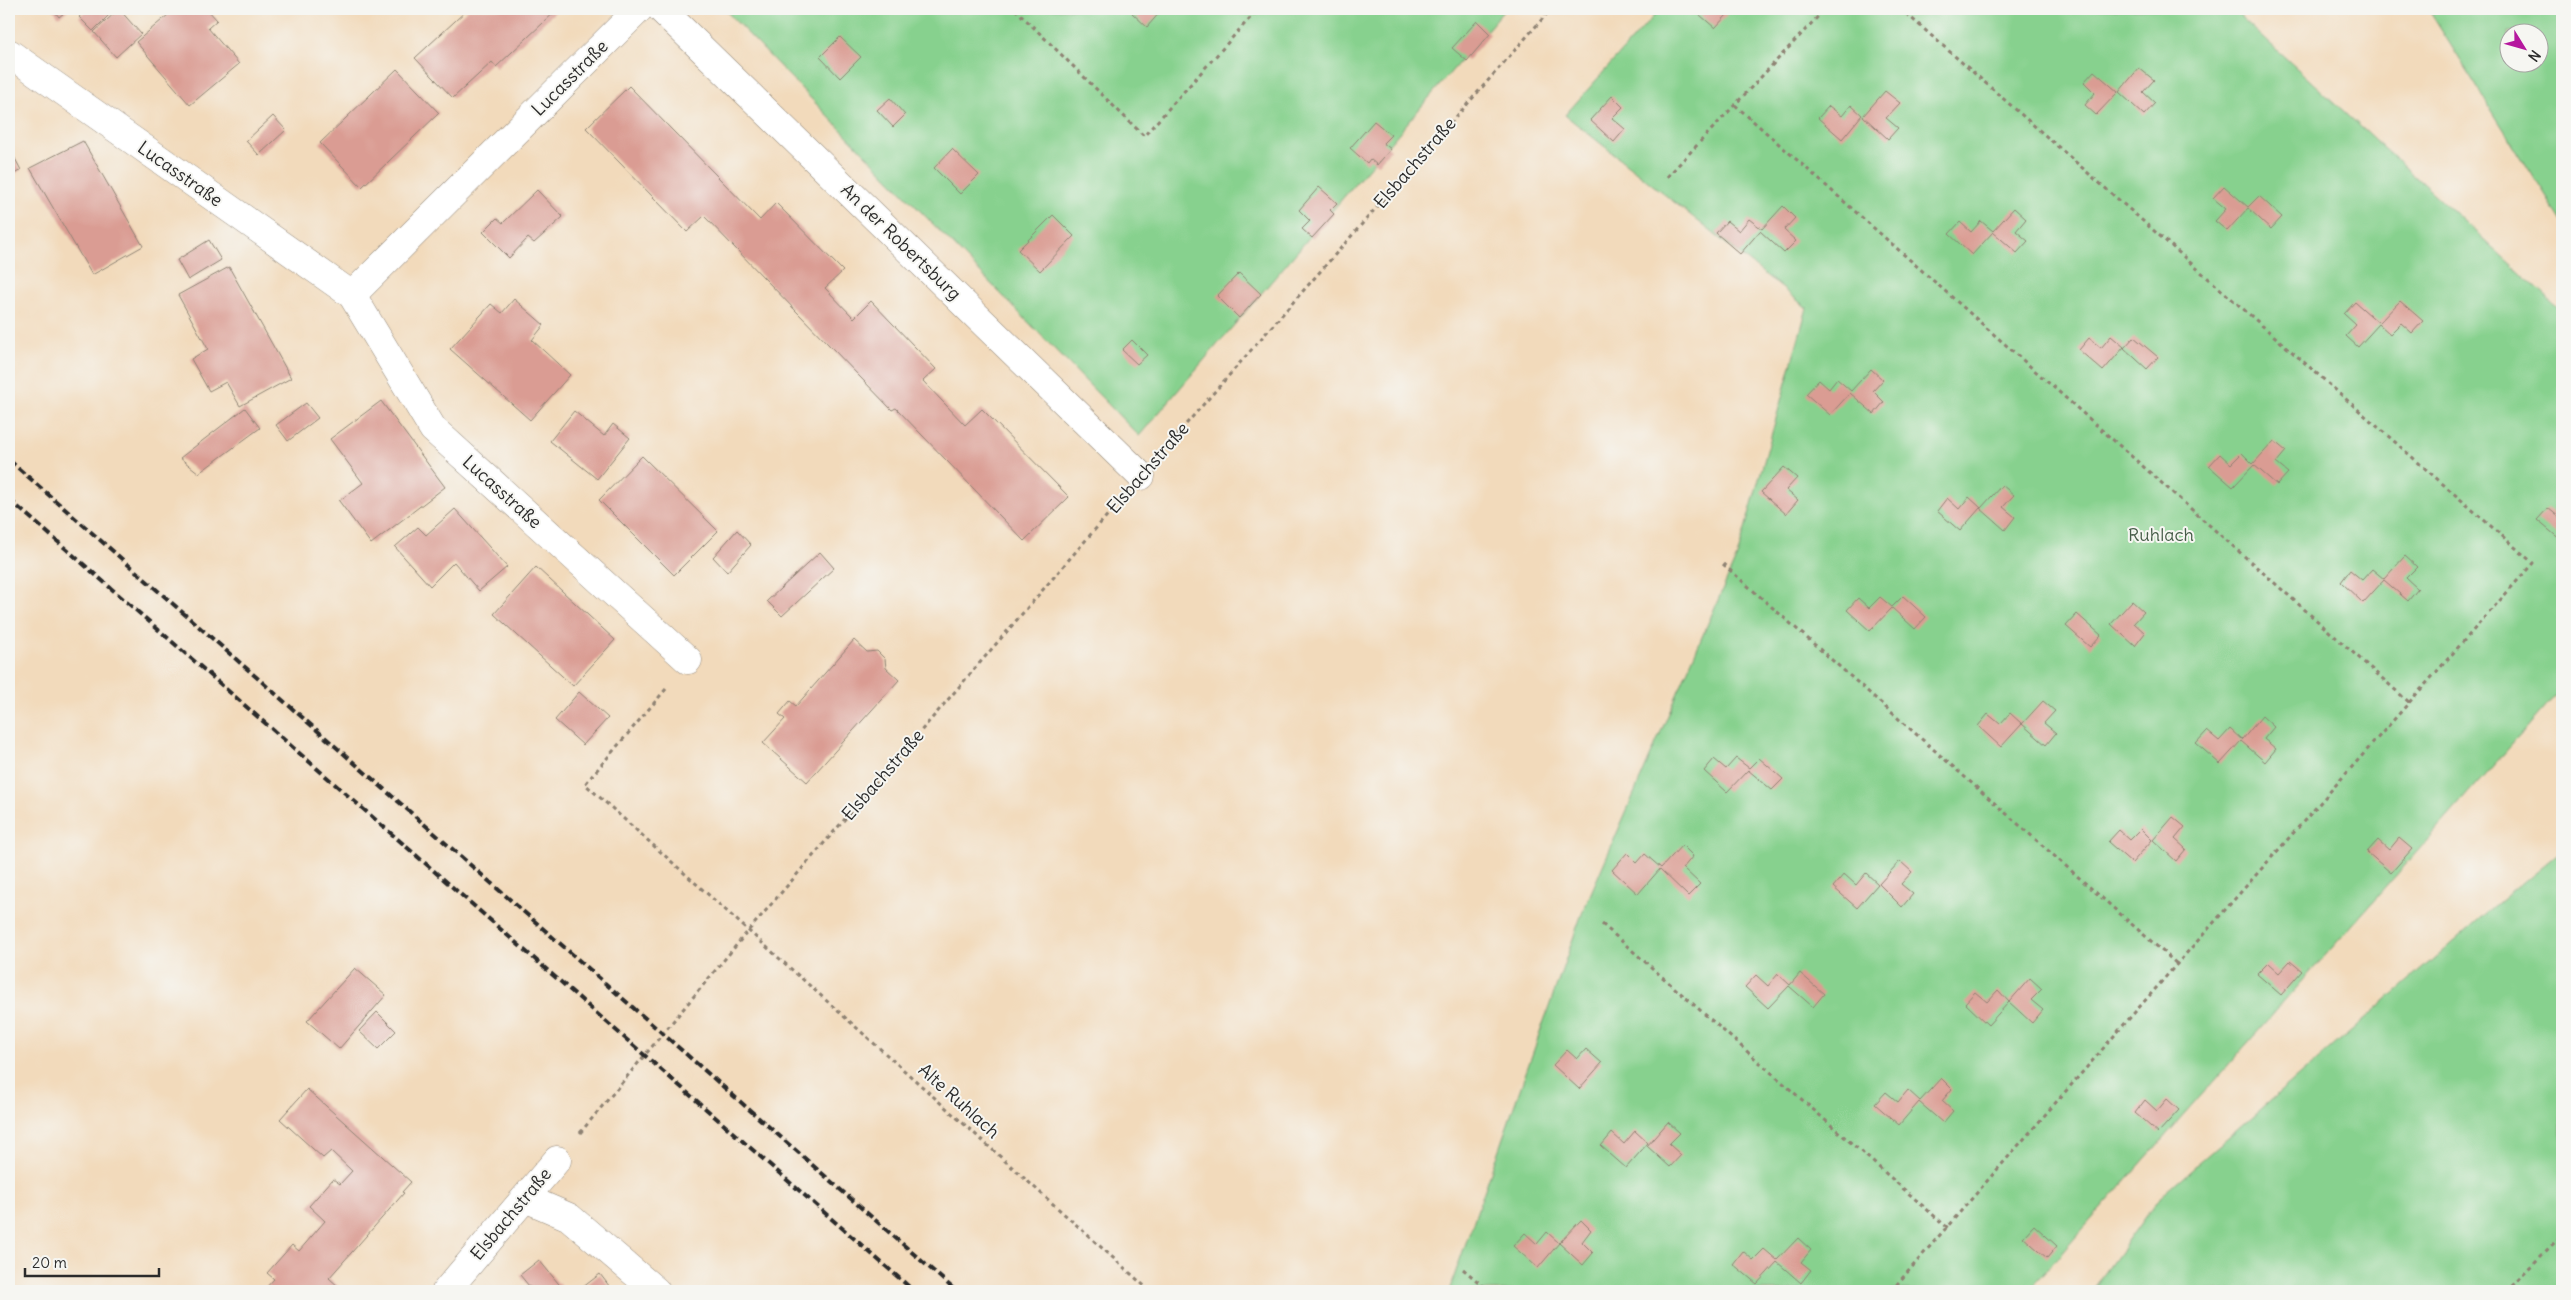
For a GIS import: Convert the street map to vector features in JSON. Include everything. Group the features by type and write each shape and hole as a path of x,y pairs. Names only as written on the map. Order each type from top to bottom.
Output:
{"street":[{"name":"Lucasstraße","path":"352,295 639,9"},
{"name":"An der Robertsburg","path":"662,9 1141,476"},
{"name":"Lucasstraße","path":"9,52 352,295 433,429 688,660"},
{"name":"Elsbachstraße","path":"446,1291 558,1160"},
{"path":"525,1198 568,1217 656,1291"}],"path":[{"path":"1015,9 1144,136 1258,9"},
{"name":"Elsbachstraße","path":"558,1160 749,930 1141,476 1551,9"},
{"path":"1667,176 1825,9"},
{"path":"1891,1291 2177,964 2533,563 1901,9"},
{"path":"1735,105 2410,703"},
{"path":"1723,564 2177,964"},
{"name":"Alte Ruhlach","path":"688,660 675,678 585,784 1150,1291"},
{"path":"1602,924 1948,1228"},
{"path":"2506,1291 2562,1235"},
{"path":"1463,1269 1489,1291"}],"green space":[{"path":"724,9 1505,9 1139,436"},
{"name":"Ruhlach","path":"1660,9 2232,9 2562,311 2562,688 2028,1291 1449,1291 1581,916 1738,554 1807,308 1565,115"},
{"path":"2428,9 2562,9 2562,222"},
{"path":"2562,850 2562,1291 2092,1291 2157,1200 2486,913"}],"building":[{"path":"53,9 69,9 59,17"},
{"path":"87,9 115,9 93,31 79,17"},
{"path":"119,9 141,34 116,57 94,32"},
{"path":"175,9 207,9 217,20 208,28 239,64 190,105 136,42"},
{"path":"468,9 558,9 496,67 492,62 453,98 415,58"},
{"path":"1136,9 1158,9 1161,11 1147,27 1132,13"},
{"path":"1693,9 1719,9 1727,15 1715,28"},
{"path":"1477,21 1490,34 1467,61 1452,48"},
{"path":"840,37 861,57 840,78 820,57"},
{"path":"2139,68 2154,80 2143,92 2155,103 2144,115 2119,92"},
{"path":"397,69 439,113 362,187 320,143"},
{"path":"2094,71 2118,92 2096,115 2085,105 2095,93 2084,82"},
{"path":"629,86 760,220 776,203 843,271 825,288 854,318 871,301 936,369 923,381 965,425 982,409 1069,497 1024,541 896,408 892,410 704,216 687,232 586,128"},
{"path":"1885,91 1900,103 1886,118 1898,128 1888,139 1863,116"},
{"path":"1612,96 1623,107 1612,118 1625,129 1614,142 1590,120"},
{"path":"890,98 905,115 893,127 877,110"},
{"path":"1851,105 1862,115 1842,139 1818,118 1829,106 1842,116"},
{"path":"273,116 286,130 259,155 246,141"},
{"path":"1374,121 1391,135 1383,143 1391,149 1377,165 1370,159 1367,163 1350,148"},
{"path":"83,141 143,246 92,275 30,168"},
{"path":"952,149 979,175 960,194 934,168"},
{"path":"11,151 21,170 9,177 9,152"},
{"path":"2224,186 2248,207 2259,196 2282,217 2271,229 2248,208 2227,231 2215,221 2226,209 2213,198"},
{"path":"1319,187 1337,203 1330,210 1334,214 1312,238 1302,229 1310,221 1299,210"},
{"path":"537,190 563,217 534,243 528,238 509,258 483,232 497,218 503,223"},
{"path":"1783,206 1795,218 1784,230 1796,241 1784,253 1760,231 1740,254 1716,233 1727,221 1739,231 1749,219 1762,229"},
{"path":"2014,208 2026,219 2016,231 2028,241 2017,253 1993,232 1972,255 1949,234 1960,222 1971,232 1981,221 1993,231"},
{"path":"1053,215 1074,236 1040,271 1018,250"},
{"path":"209,240 221,260 188,280 177,260"},
{"path":"229,267 291,378 240,406 226,382 209,391 191,359 208,349 178,295"},
{"path":"1239,273 1261,294 1239,318 1217,296"},
{"path":"514,299 544,325 532,340 570,375 530,420 450,349 491,304 502,313"},
{"path":"2400,301 2423,321 2412,333 2401,323 2390,334 2379,324 2358,347 2346,336 2356,325 2344,314 2355,302 2379,323"},
{"path":"2111,336 2124,347 2103,371 2079,350 2089,338 2101,348"},
{"path":"2134,337 2158,357 2147,369 2124,348"},
{"path":"1132,340 1147,355 1137,364 1122,350"},
{"path":"1871,369 1883,380 1873,391 1884,402 1874,414 1850,393 1830,415 1806,394 1819,380 1829,389 1837,379 1851,391"},
{"path":"381,401 445,487 371,544 339,501 363,483 330,439"},
{"path":"306,403 318,418 288,441 276,425"},
{"path":"245,408 260,428 199,473 180,458"},
{"path":"574,411 604,436 613,424 630,438 597,479 550,441"},
{"path":"2274,441 2286,451 2276,463 2288,473 2277,485 2254,465 2233,487 2209,466 2220,454 2231,464 2242,453 2253,464"},
{"path":"642,456 718,531 674,575 599,500"},
{"path":"1784,467 1797,478 1786,490 1798,500 1786,514 1761,492"},
{"path":"2002,485 2014,495 2003,507 2015,517 2005,530 1980,508 1960,531 1937,511 1947,498 1959,509 1969,497 1981,508"},
{"path":"2548,508 2560,518 2562,515 2561,540 2537,520"},
{"path":"455,509 507,567 479,591 454,562 430,586 395,547 418,527 426,535"},
{"path":"737,530 751,545 727,572 713,557"},
{"path":"820,552 834,568 782,616 767,601"},
{"path":"2405,556 2417,567 2406,578 2418,589 2408,601 2384,580 2363,603 2341,582 2350,570 2362,580 2372,569 2384,579"},
{"path":"536,567 615,640 573,686 494,614"},
{"path":"1903,596 1926,617 1915,629 1892,608 1870,631 1847,610 1858,598 1869,608 1880,597 1892,607"},
{"path":"2132,601 2144,612 2134,623 2145,633 2135,646 2111,624"},
{"path":"2077,614 2101,635 2090,647 2066,626"},
{"path":"854,640 867,652 877,651 885,659 886,668 899,680 807,782 763,743 785,719 779,714 790,701 796,706"},
{"path":"579,692 608,718 583,745 555,720"},
{"path":"2043,701 2055,711 2044,723 2056,733 2046,745 2022,724"},
{"path":"2010,713 2022,724 2001,747 1978,726 1988,714 2000,724"},
{"path":"2262,716 2274,727 2264,739 2276,749 2265,762 2241,741 2220,764 2196,743 2207,731 2219,741 2230,729 2242,740"},
{"path":"1736,758 1749,768 1759,758 1783,779 1772,790 1748,770 1727,792 1704,771 1714,759 1726,769"},
{"path":"2173,817 2185,827 2175,839 2186,849 2176,861 2153,840"},
{"path":"2141,829 2152,840 2132,863 2108,842 2119,830 2130,840"},
{"path":"2399,838 2412,849 2391,873 2367,852 2378,840 2389,850"},
{"path":"1682,845 1693,856 1683,868 1700,884 1688,896 1660,869 1638,894 1612,870 1627,853 1637,863 1645,854 1661,868"},
{"path":"1900,861 1912,872 1901,884 1913,894 1902,907 1879,884"},
{"path":"1866,873 1878,884 1857,908 1833,887 1844,874 1856,885"},
{"path":"2290,961 2302,971 2281,995 2257,974 2268,963 2279,973"},
{"path":"355,968 386,995 339,1049 307,1021"},
{"path":"1800,973 1824,994 1813,1007 1789,986 1768,1008 1745,987 1756,975 1768,986 1778,974 1790,985"},
{"path":"2030,978 2042,989 2031,1000 2043,1010 2032,1023 2009,1002"},
{"path":"1998,990 2009,1002 1988,1025 1965,1003 1975,992 1987,1002"},
{"path":"377,1012 396,1031 378,1049 359,1031"},
{"path":"1586,1049 1602,1063 1579,1089 1553,1065 1567,1050 1577,1059"},
{"path":"1941,1078 1952,1089 1942,1101 1953,1111 1943,1123 1919,1102 1899,1125 1875,1104 1886,1092 1898,1102 1908,1090 1920,1101"},
{"path":"307,1089 411,1182 402,1192 404,1193 329,1278 339,1287 335,1291 263,1291 274,1279 267,1273 292,1245 299,1251 325,1221 309,1206 333,1179 340,1184 352,1171 331,1151 323,1158 280,1119"},
{"path":"2167,1099 2179,1110 2158,1133 2135,1113 2145,1100 2157,1111"},
{"path":"1668,1122 1680,1133 1669,1144 1681,1155 1670,1167 1647,1146"},
{"path":"1635,1131 1648,1143 1626,1168 1601,1146 1612,1133 1624,1144"},
{"path":"1581,1220 1591,1230 1582,1242 1593,1253 1583,1265 1559,1243"},
{"path":"2034,1225 2057,1246 2047,1258 2023,1237"},
{"path":"1547,1232 1559,1243 1538,1268 1513,1246 1525,1233 1537,1244"},
{"path":"1798,1238 1811,1250 1801,1262 1811,1270 1801,1283 1777,1262 1757,1284 1733,1264 1743,1251 1753,1260 1764,1249 1777,1260"},
{"path":"539,1260 563,1289 560,1291 533,1291 520,1275"},
{"path":"600,1274 613,1291 578,1291"}],"railway":[{"path":"9,460 956,1291"},
{"path":"9,499 914,1291"}]}
